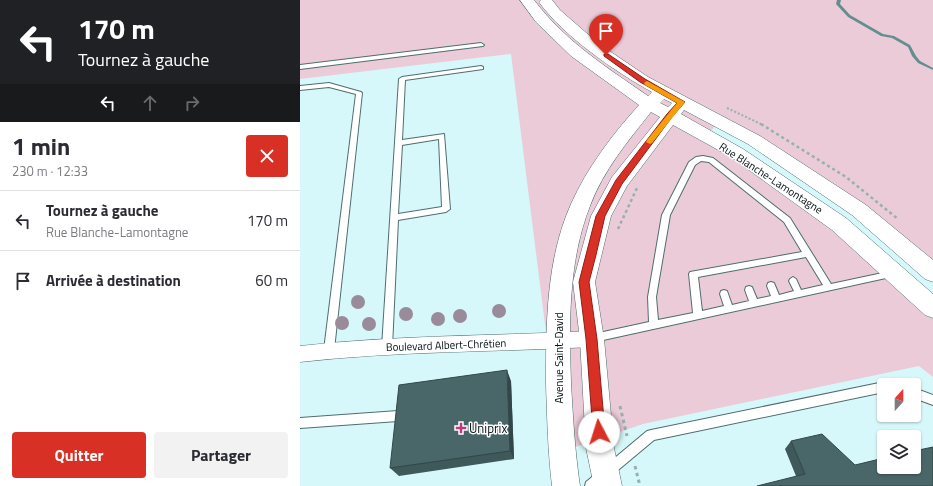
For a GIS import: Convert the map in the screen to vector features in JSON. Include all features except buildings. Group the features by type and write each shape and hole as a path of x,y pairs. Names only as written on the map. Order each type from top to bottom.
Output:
{"street":[{"name":"Rue Blanche-Lamontagne","path":"527,0 541,19 576,53 675,109 839,224 933,308"},
{"name":"Rue Blanche-Lamontagne","path":"544,0 555,13 594,47 642,80 655,98"},
{"name":"Avenue Saint-David","path":"566,486 561,452 557,341 561,279 580,206 596,173 655,98"},
{"name":"Rue Blanche-Lamontagne","path":"675,109 754,140 859,210 933,273"},
{"path":"601,481 592,339 584,282 601,216 619,182 675,109"},
{"name":"Boulevard Albert-Chrétien","path":"301,356 329,350 592,339"}],"lane":[{"path":"300,67 481,45"},
{"path":"387,347 402,79 481,68"},
{"path":"300,88 329,85 359,93 329,350"},
{"path":"394,218 446,209 442,136 398,143"},
{"path":"654,324 652,297 666,215 692,164 697,159 704,157 711,160 787,220 829,288"},
{"path":"698,315 693,274 719,273 784,261 808,254"},
{"path":"592,339 603,335 894,273"},
{"path":"793,281 799,294"},
{"path":"771,286 777,299"},
{"path":"749,290 754,303"},
{"path":"724,294 729,309"},
{"path":"601,481 651,435 877,388"},
{"path":"921,396 933,400"},
{"path":"300,423 398,416"}],"path":[{"path":"616,234 621,219 641,182"},
{"path":"618,400 625,429"}],"shaded area":[{"path":"300,0 933,0 933,273 859,210 719,122 706,136 737,153 933,308 933,377 919,366 643,424 561,452 511,54 300,79"}],"waterway":[{"path":"839,0 838,4 849,16 882,35 893,37 909,46 919,62 933,69"}],"slow traffic":[{"path":"647,83 682,102 669,116 650,142"}],"place":[{"name":"Uniprix","path":"461,428"}],"route":[{"path":"599,432 592,339 584,282 601,216 619,182 669,116 682,102 642,80 606,55"}]}
